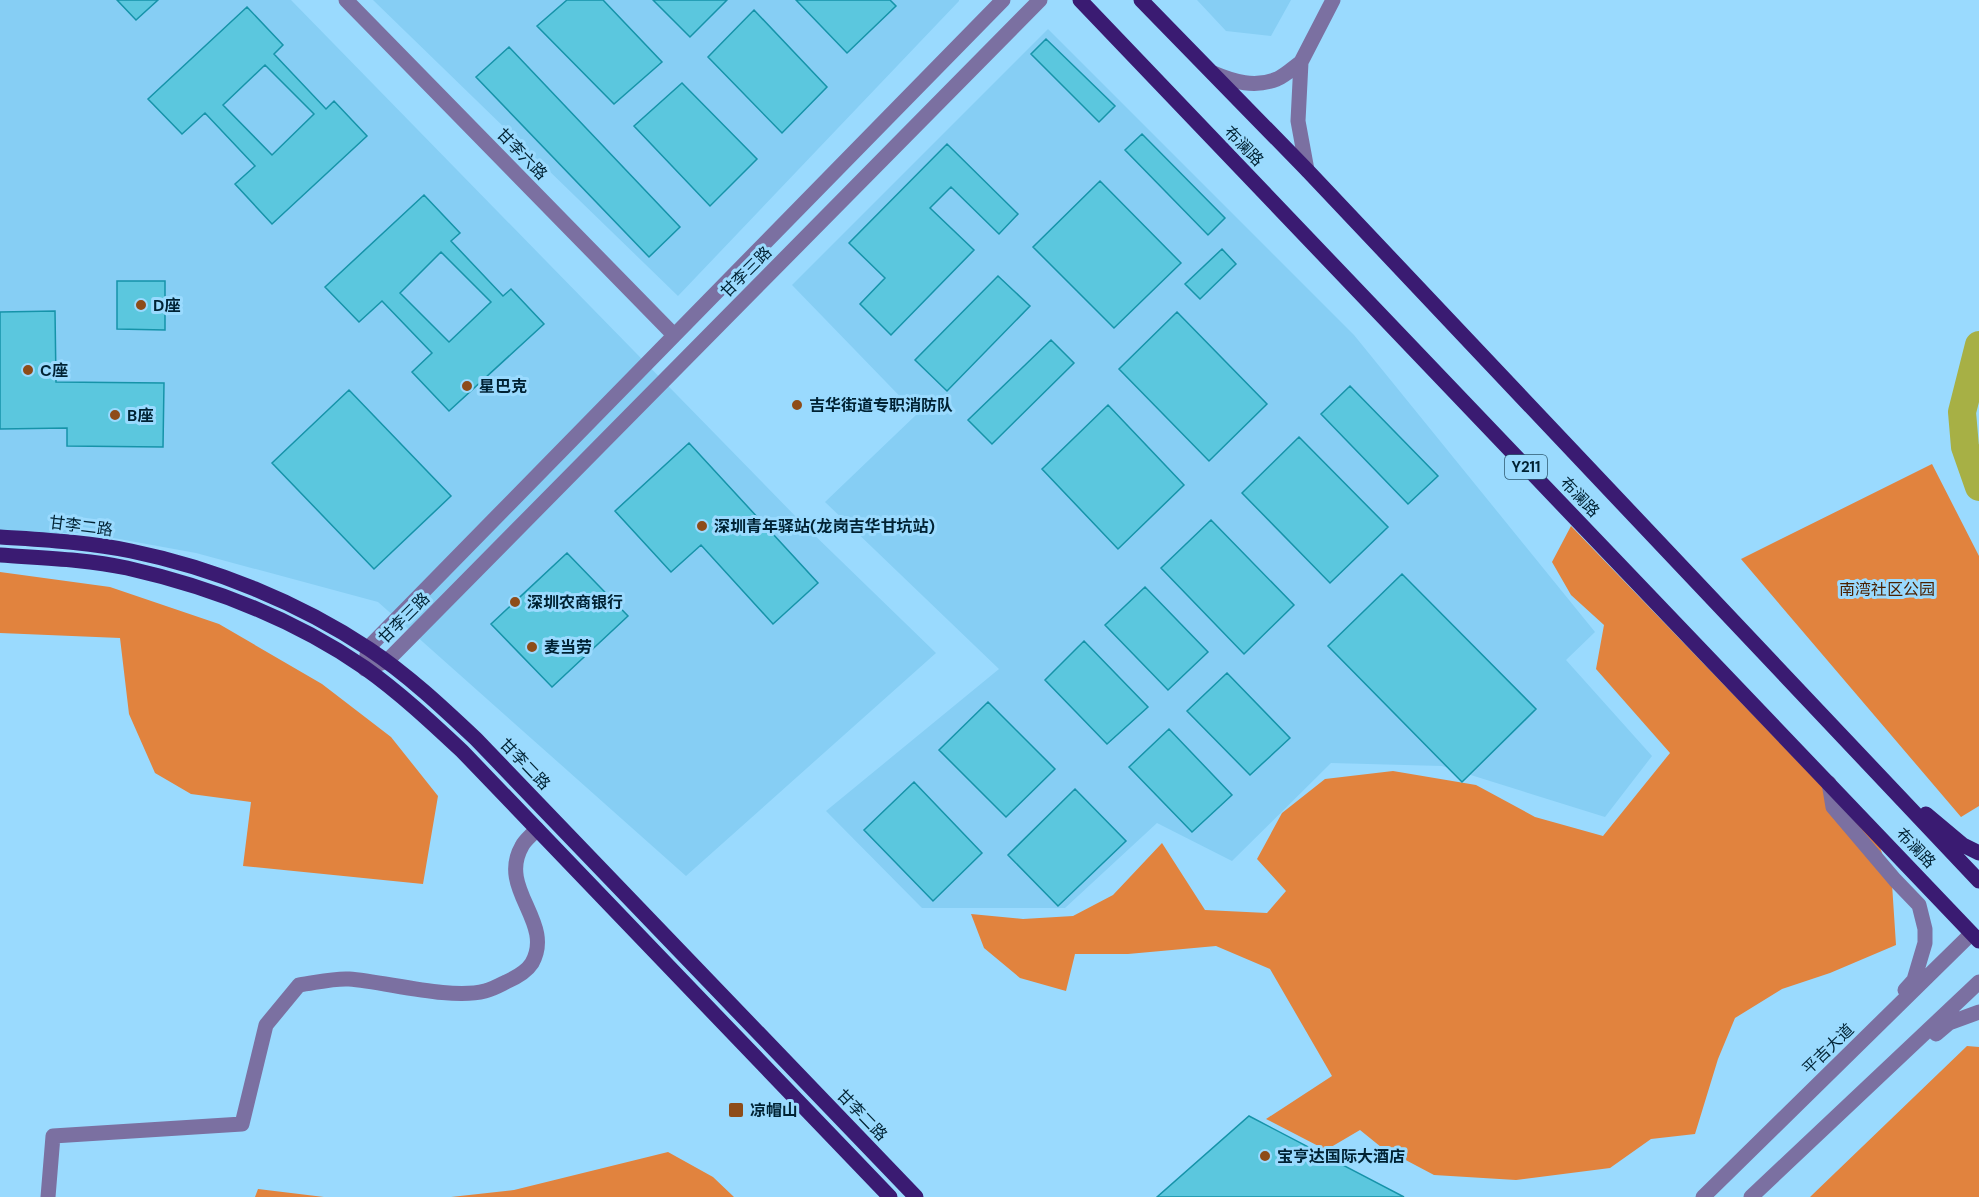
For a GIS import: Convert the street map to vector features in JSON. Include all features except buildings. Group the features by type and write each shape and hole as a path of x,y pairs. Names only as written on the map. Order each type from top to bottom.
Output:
{"main road":[{"name":"布澜路","path":"1080,0 1976,934"},
{"name":"布澜路","path":"1141,0 1979,881"},
{"name":"甘李二路","path":"0,537 58,540 131,551 198,569 264,592 329,625 387,661 432,697 476,739 916,1197"},
{"path":"0,555 57,558 125,568 191,584 258,609 320,640 365,669 418,710 462,751 890,1197"},
{"path":"1899,797 1931,817 1963,845 1979,853"}],"street":[{"name":"甘李六路","path":"346,0 672,333"},
{"name":"甘李三路","path":"1003,0 368,648 365,669 387,661 1040,0"},
{"path":"1306,171 1298,121 1301,62 1333,0"},
{"path":"1211,73 1233,82 1255,84 1278,78 1301,62"},
{"path":"1829,783 1833,807 1895,880 1920,905 1923,916 1925,943 1914,980 1874,1029"},
{"path":"48,1197 53,1136 242,1124 266,1024 299,985 347,979 457,993 485,991 514,979 531,965 536,951 536,930 515,880 515,862 522,844 537,829"},
{"name":"平吉大道","path":"1703,1197 1874,1029 1976,934"},
{"path":"1751,1197 1979,982"},
{"path":"1880,1074 1917,1051 1949,1023 1979,1012"}],"shaded area":[{"path":"0,0 291,0 803,524 936,653 686,876 378,602 196,553 86,533 0,533"},
{"path":"373,0 959,0 959,1 678,296"},
{"path":"1197,0 1291,0 1271,36 1226,31"},
{"path":"1048,29 1354,335 1595,632 1566,660 1652,756 1605,817 1442,766 1331,763 1232,861 1157,823 1065,908 922,908 826,811 999,669 825,502 917,414 792,285"}],"green space":[{"name":"南湾社区公园","path":"1932,464 1979,556 1979,806 1961,817 1741,559"},
{"path":"1571,526 1880,847 1892,884 1896,945 1830,973 1782,989 1735,1018 1718,1059 1695,1134 1651,1139 1610,1168 1516,1180 1434,1175 1381,1147 1360,1130 1326,1150 1266,1119 1332,1076 1270,969 1216,946 1128,954 1075,954 1066,991 1020,978 984,948 971,914 1023,919 1073,916 1113,895 1162,843 1205,910 1267,913 1286,891 1257,859 1282,813 1325,779 1393,771 1476,785 1535,817 1603,836 1670,753 1596,669 1604,625 1571,595 1552,562"},
{"path":"0,572 110,587 219,624 322,684 391,737 438,796 423,884 243,866 251,802 191,794 155,773 129,714 120,638 0,633"},
{"path":"1967,1046 1979,1047 1979,1197 1810,1197"},
{"path":"668,1152 713,1177 734,1197 451,1197 514,1190"},
{"path":"258,1189 324,1197 255,1197"}],"waterway":[{"path":"1979,345 1962,412 1965,447 1979,487"}],"place":[{"name":"D座","path":"141,305"},
{"name":"C座","path":"28,370"},
{"name":"星巴克","path":"467,386"},
{"name":"吉华街道专职消防队","path":"797,405"},
{"name":"B座","path":"115,415"},
{"name":"深圳青年驿站(龙岗吉华甘坑站)","path":"702,526"},
{"name":"深圳农商银行","path":"515,602"},
{"name":"麦当劳","path":"532,647"},
{"name":"凉帽山","path":"736,1110"},
{"name":"宝亨达国际大酒店","path":"1265,1156"}]}
